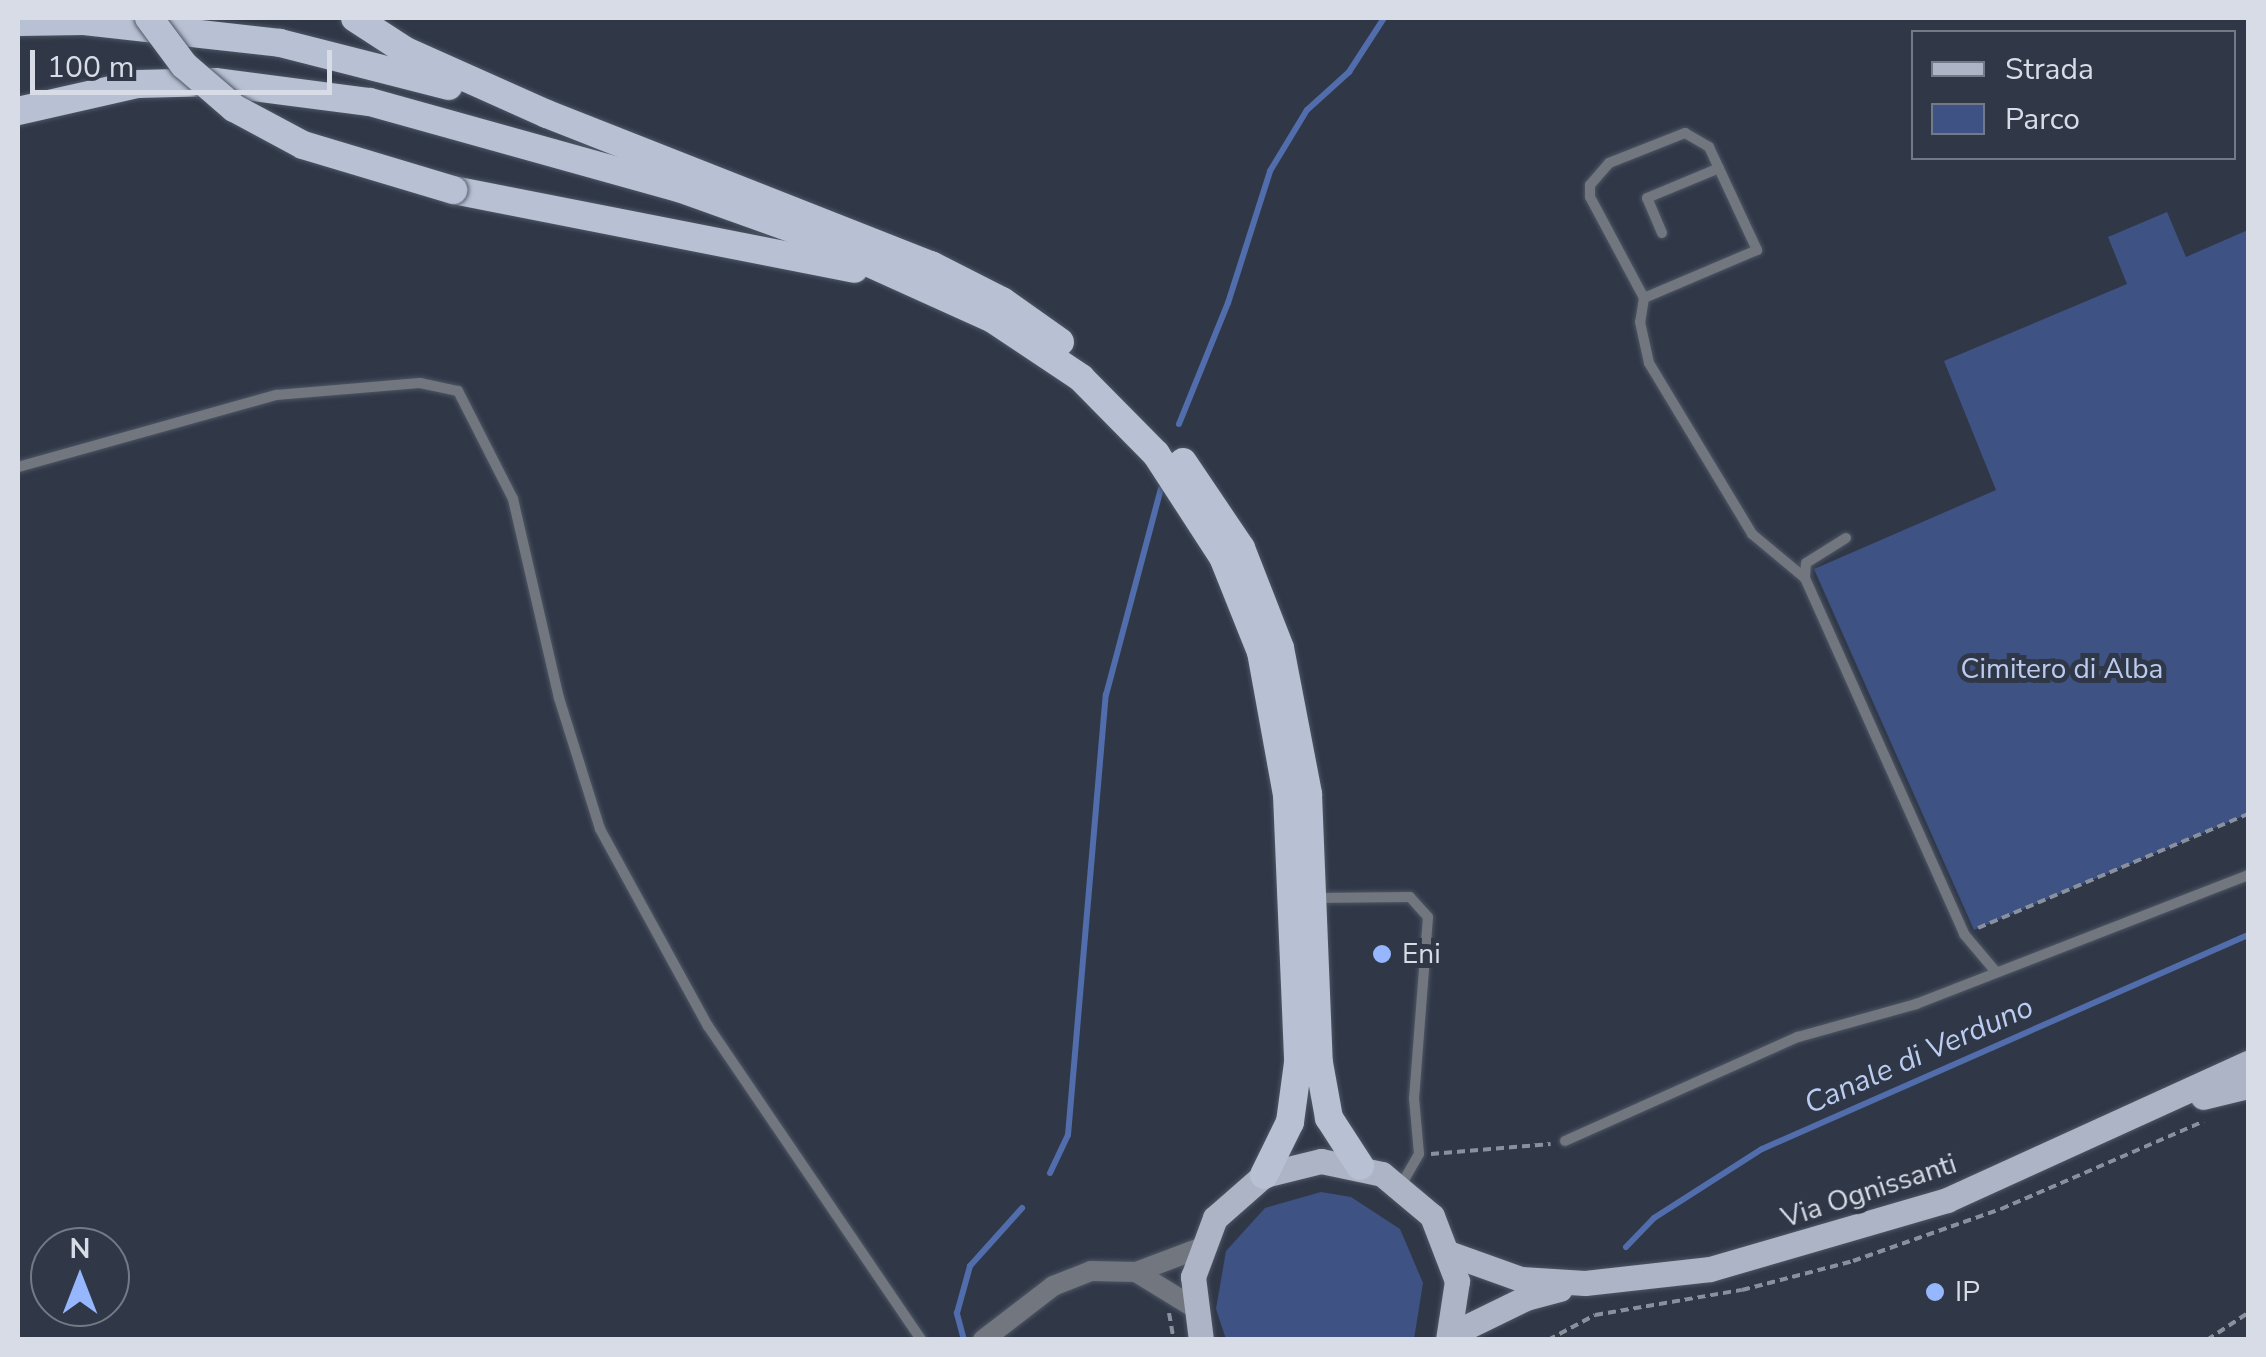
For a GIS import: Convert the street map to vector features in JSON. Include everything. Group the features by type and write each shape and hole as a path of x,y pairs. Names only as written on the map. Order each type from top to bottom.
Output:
{"highway":[{"path":"150,18 184,66 234,108 303,146 453,190 923,285"},
{"path":"355,18 406,51 547,114 824,221 1002,300 1092,364 1169,442 1241,548 1280,648 1301,734 1313,898 1319,1064 1328,1118 1360,1166"},
{"path":"18,22 84,21 280,42 547,114"},
{"path":"18,111 138,84 214,82 370,102 679,188 923,285 993,319 1081,378 1156,454 1223,557 1261,652 1286,795 1298,1063 1290,1122 1264,1176"}],"main road":[{"name":"Via Ognissanti","path":"1449,1337 1526,1298 1585,1283 1710,1269 1817,1243 1947,1200 2160,1107 2248,1063"},
{"name":"Via Ognissanti","path":"2160,1107 2248,1086"},
{"path":"1201,1340 1193,1306 1200,1248 1225,1206 1264,1176 1302,1163 1360,1166 1401,1185 1432,1216 1451,1254 1456,1295 1449,1337"},
{"name":"Via Ognissanti","path":"1451,1254 1521,1279 1585,1283"}],"street":[{"path":"982,1340 1070,1277 1136,1272 1200,1248"},
{"path":"1136,1272 1193,1306"}],"lane":[{"path":"1644,298 1757,250 1701,138 1685,133 1594,174 1590,196 1644,298 1640,322 1649,364 1752,534 1804,578 1964,934 1996,972"},
{"path":"1662,233 1647,198 1719,168"},
{"path":"18,466 276,395 420,383 458,391 513,499 559,698 600,829 717,1040 921,1340"},
{"path":"1804,578 1806,563 1846,538"},
{"path":"1565,1141 1798,1036 1916,1004 2248,875"},
{"path":"1313,898 1410,896 1423,904 1427,980 1414,1098 1419,1154 1401,1185"}],"path":[{"path":"1964,934 2248,814"},
{"path":"1419,1154 1467,1156 1565,1141"},
{"path":"2207,1340 2248,1313"}],"green space":[{"name":"Cimitero di Alba","path":"2167,212 2186,257 2248,230 2248,814 1974,930 1814,569 1996,490 1944,361 2127,284 2108,237"},
{"path":"1321,1192 1351,1197 1400,1229 1423,1283 1414,1339 1226,1339 1216,1309 1226,1251 1265,1208"}],"waterway":[{"path":"1179,424 1228,303 1270,171 1307,110 1349,72 1384,18"},
{"path":"1050,1173 1068,1135 1106,695 1161,489"},
{"name":"Canale di Verduno","path":"1626,1247 1654,1218 1762,1149 2248,935"},
{"path":"964,1340 957,1313 970,1266 1022,1208"}],"place":[{"name":"Eni","path":"1382,954"},
{"name":"IP","path":"1935,1292"}]}
